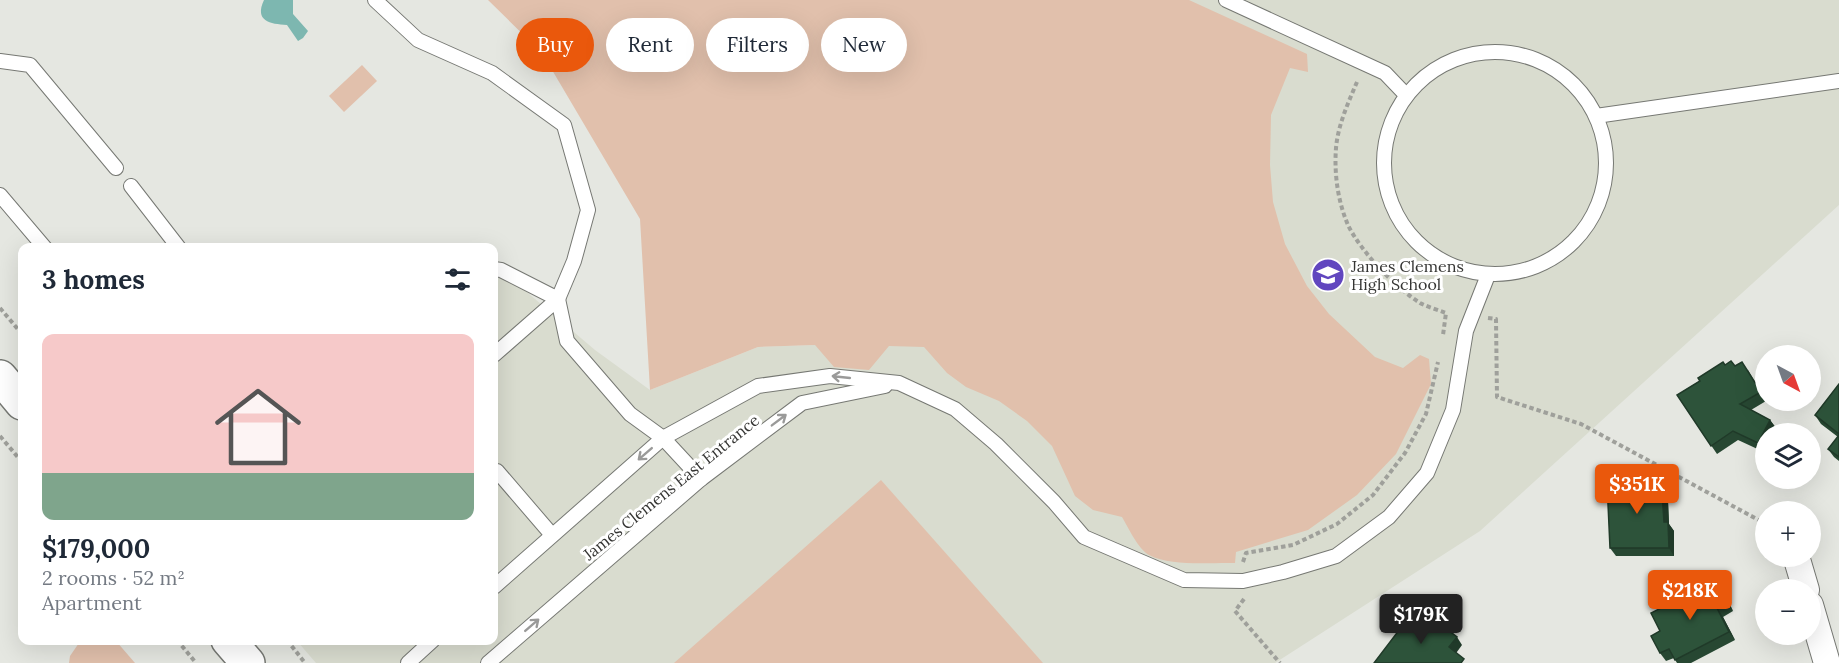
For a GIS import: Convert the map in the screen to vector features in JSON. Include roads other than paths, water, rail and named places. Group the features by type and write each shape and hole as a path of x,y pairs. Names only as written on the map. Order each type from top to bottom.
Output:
{"main road":[{"path":"0,377 18,398"},
{"path":"232,645 248,663"}],"street":[{"path":"1821,643 1827,663"}],"lane":[{"path":"375,0 418,40 492,73 564,125 588,210 574,261 558,299 498,352"},
{"path":"1226,0 1385,73 1406,95"},
{"path":"1507,52 1544,63 1575,84 1596,116 1606,153 1603,191 1587,226 1560,253 1526,270 1488,274 1454,267 1424,250 1402,225 1387,194 1383,159 1390,126 1406,95 1434,70 1469,55 1507,52"},
{"path":"0,61 30,64 116,168"},
{"path":"1596,116 1839,81"},
{"path":"131,186 175,243"},
{"path":"0,195 41,243"},
{"path":"498,270 558,299"},
{"name":"James Clemens East Entrance","path":"498,583 663,438 758,386 830,376 899,383 955,409 996,444 1054,501 1084,537 1184,580 1244,581 1336,556 1389,517 1427,472 1453,410 1466,331 1488,274"},
{"path":"558,299 567,341 630,414 663,438 701,479"},
{"name":"James Clemens East Entrance","path":"488,663 701,479 802,403 899,383"},
{"path":"498,475 552,535"},
{"path":"408,663 428,645"}],"water":[{"path":"264,0 293,0 293,14 308,31 303,38 298,41 287,25 265,20 261,13"}],"place":[{"name":"James Clemens High School","path":"1328,275"}]}
